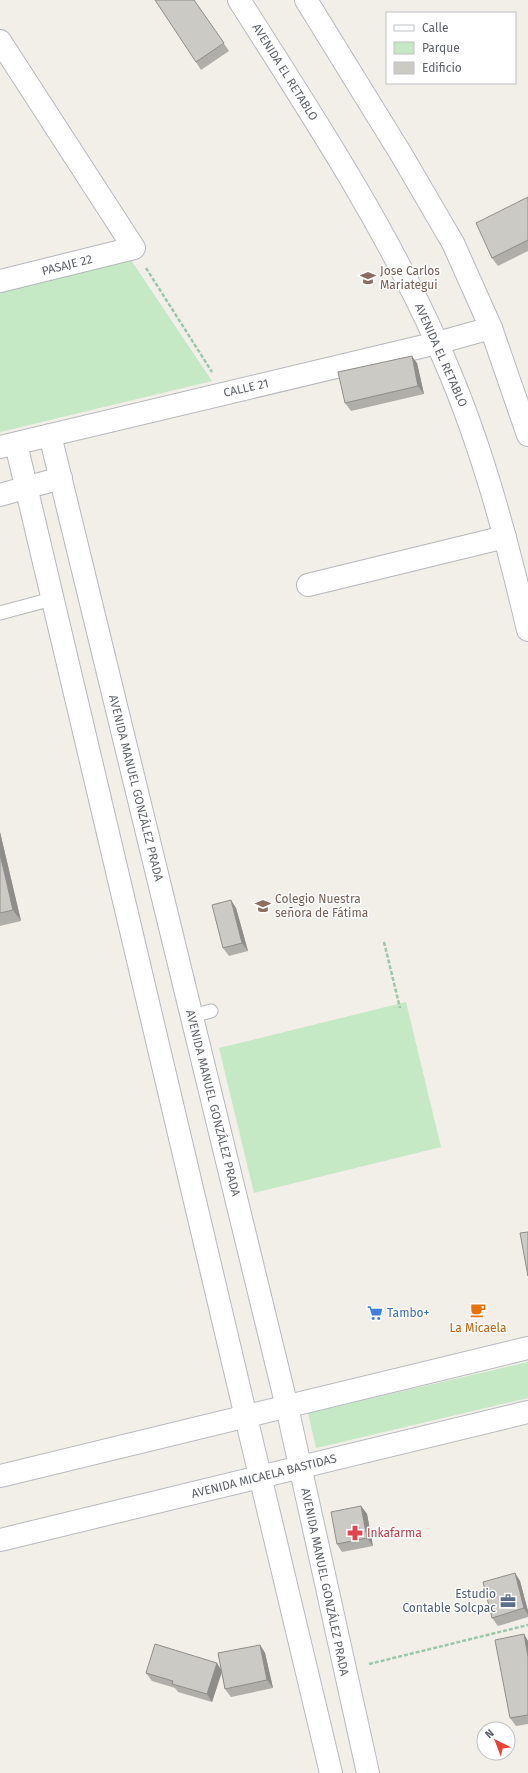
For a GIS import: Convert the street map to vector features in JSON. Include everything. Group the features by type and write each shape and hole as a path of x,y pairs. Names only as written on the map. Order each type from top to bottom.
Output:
{"street":[{"name":"AVENIDA EL RETABLO","path":"239,0 348,172 396,260 437,342 471,426 488,477 505,537 528,630"},
{"path":"306,0 401,154 453,243 491,328 528,435"},
{"path":"0,41 134,248"},
{"name":"PASAJE 22","path":"0,281 134,248"},
{"name":"CALLE 21","path":"8,446 491,328"},
{"name":"AVENIDA MANUEL GONZÁLEZ PRADA","path":"50,435 201,1014 301,1467 344,1670 368,1773"},
{"path":"8,446 26,488 331,1773"},
{"path":"0,495 61,478"},
{"path":"308,585 505,537"},
{"path":"0,1476 528,1348"},
{"name":"AVENIDA MICAELA BASTIDAS","path":"0,1540 528,1412"}],"lane":[{"path":"0,613 52,599"}],"path":[{"path":"134,248 225,393"},
{"path":"384,942 400,1008"},
{"path":"344,1670 528,1625"}],"green space":[{"path":"129,257 212,381 0,432 0,289"},
{"path":"406,1002 441,1147 254,1193 219,1048"},
{"path":"528,1362 528,1398 316,1448 308,1413"}],"building":[{"path":"155,0 194,0 224,43 196,62"},
{"path":"528,197 528,240 492,258 476,223"},
{"path":"412,356 418,386 345,403 338,372"},
{"path":"0,854 13,910 0,913"},
{"path":"231,900 242,943 223,948 212,905"},
{"path":"528,1232 528,1276 520,1233"},
{"name":"Inkafarma","path":"361,1506 367,1538 337,1544 331,1512"},
{"name":"Estudio Contable Solcpac","path":"515,1573 524,1608 492,1618 483,1582"},
{"path":"524,1634 528,1657 528,1715 510,1718 495,1640"},
{"path":"155,1644 217,1663 207,1694 172,1684 173,1681 146,1673"},
{"path":"260,1645 267,1680 225,1689 218,1653"}],"place":[{"name":"Jose Carlos Mariategui","path":"368,278"},
{"name":"Colegio Nuestra señora de Fátima","path":"263,906"},
{"name":"La Micaela","path":"478,1310"},
{"name":"Tambo+","path":"375,1313"},
{"name":"Inkafarma","path":"355,1533"},
{"name":"Estudio Contable Solcpac","path":"508,1601"}]}
